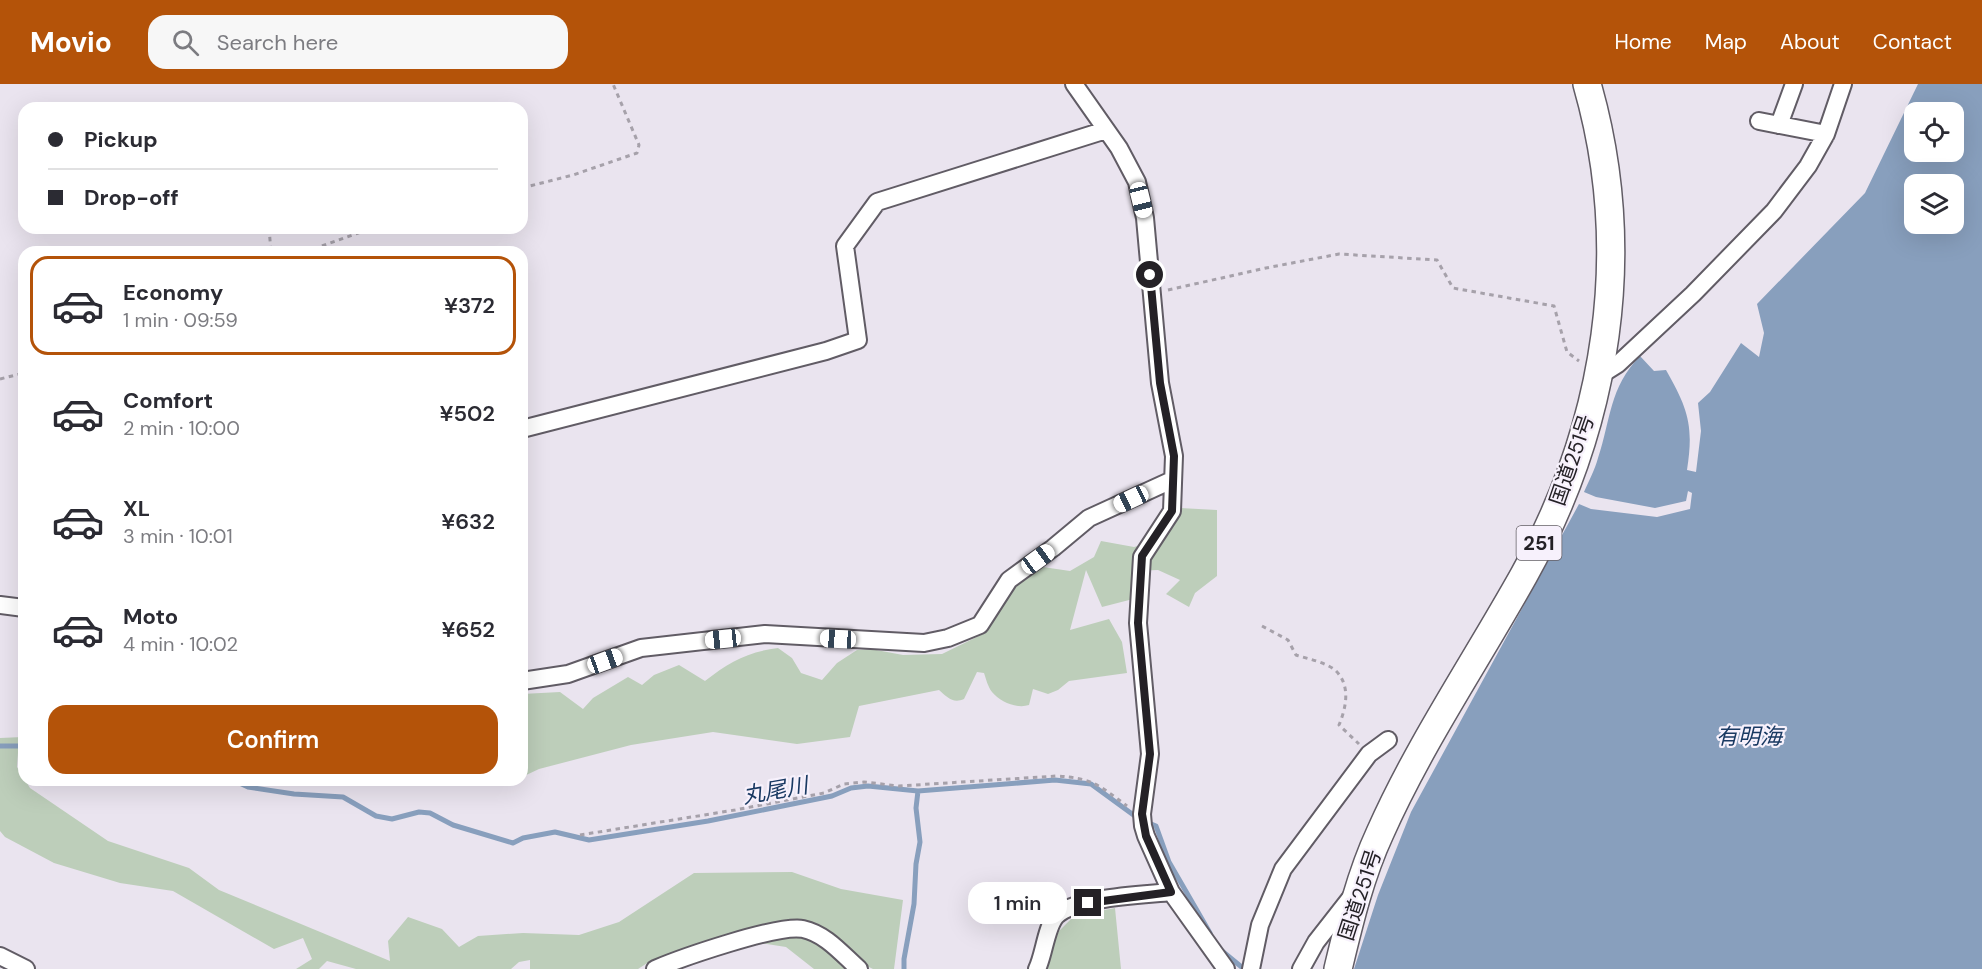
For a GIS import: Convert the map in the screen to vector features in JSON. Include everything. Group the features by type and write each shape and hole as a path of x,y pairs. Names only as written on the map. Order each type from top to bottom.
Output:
{"highway":[{"name":"国道251号","path":"1338,969 1360,884 1379,834 1401,789 1473,660 1525,574 1564,492 1584,434 1599,376 1611,279 1611,223 1607,175 1597,119 1587,84"}],"street":[{"path":"1779,125 1794,84"},
{"path":"1599,376 1618,364 1693,294 1774,211 1808,166 1826,134 1843,84"},
{"path":"1078,85 1119,148 1137,182 1145,218 1160,383 1174,456 1172,511 1142,556 1138,623 1150,754 1143,819 1146,836 1171,892 1226,969"},
{"path":"1759,121 1826,134"},
{"path":"528,427 815,354 858,340 845,246 877,202 1106,130"},
{"path":"528,680 568,674 641,648 765,634 924,643 948,638 980,625 1009,580 1089,518 1172,480"},
{"path":"0,605 18,607"},
{"path":"1251,968 1260,925 1283,869 1369,754 1388,740"},
{"path":"1301,969 1316,942 1360,884"},
{"path":"1037,969 1055,917 1071,906 1105,899 1171,892"},
{"path":"655,969 708,950 785,929 802,929 823,936 859,969"},
{"path":"0,956 26,969"}],"path":[{"path":"528,186 573,175 637,153 639,145 613,84"},
{"path":"322,246 355,234"},
{"path":"1151,294 1339,254 1437,260 1453,288 1554,306 1567,352 1599,376"},
{"path":"0,379 18,374"},
{"path":"1262,626 1288,640 1296,655 1323,664 1336,672 1345,690 1346,709 1339,725 1369,754"},
{"path":"580,835 824,793 844,784 864,782 899,786 1058,776 1077,777 1096,783 1143,819"}],"green space":[{"path":"1180,508 1217,510 1217,576 1195,593 1189,607 1166,594 1180,580 1158,570 1132,571 1133,599 1102,607 1086,570 1070,630 1109,619 1122,642 1127,673 1069,681 1058,690 1048,694 1033,689 1029,705 1019,706 1009,704 995,696 989,688 984,673 977,672 964,699 957,701 950,699 939,690 859,706 850,737 797,744 713,732 631,745 539,769 528,774 528,694 560,692 583,709 593,698 628,677 642,685 654,675 679,665 705,681 739,659 757,652 778,648 792,658 801,673 822,680 837,663 857,650 871,649 903,655 942,654 985,633 1015,582 1043,567 1070,571 1094,557 1101,541 1134,547 1163,538"},
{"path":"18,737 18,786 29,786 108,841 189,868 219,890 390,961 388,941 408,917 442,929 459,947 478,936 523,933 579,935 619,922 694,873 792,872 841,889 903,900 894,969 869,967 867,969 814,969 786,947 735,939 652,960 638,969 530,969 530,960 519,962 511,969 356,969 327,961 319,969 296,969 312,959 303,938 274,949 173,891 120,883 54,863 5,837 0,831 0,738"},
{"path":"1115,908 1121,969 1042,969 1059,931 1074,916"}],"water":[{"name":"有明海","path":"1918,84 1982,84 1982,969 1354,969 1378,895 1411,812 1579,504 1591,509 1657,517 1690,509 1692,493 1688,491 1686,501 1655,508 1596,497 1584,492 1597,462 1612,404 1622,380 1640,356 1654,371 1666,370 1680,396 1687,418 1690,441 1687,470 1696,472 1701,431 1698,403 1710,392 1741,343 1759,357 1764,333 1757,304 1865,193 1904,113 1904,162 1964,162 1964,102 1909,102"}],"waterway":[{"name":"丸尾川","path":"0,746 18,746"},
{"name":"丸尾川","path":"246,786 294,794 343,797 376,816 392,819 419,812 430,813 453,825 513,843 523,838 555,832 589,840 708,821 832,796 851,788 868,786 918,791 1055,780 1091,784 1139,819 1156,826 1169,862 1210,933"},
{"path":"904,969 920,842 916,808 918,791"},
{"name":"丸尾川","path":"1222,951 1244,969"}],"route":[{"path":"1088,903 1171,892 1146,836 1142,814 1150,754 1138,623 1142,556 1172,511 1174,456 1160,383 1150,275"}]}
